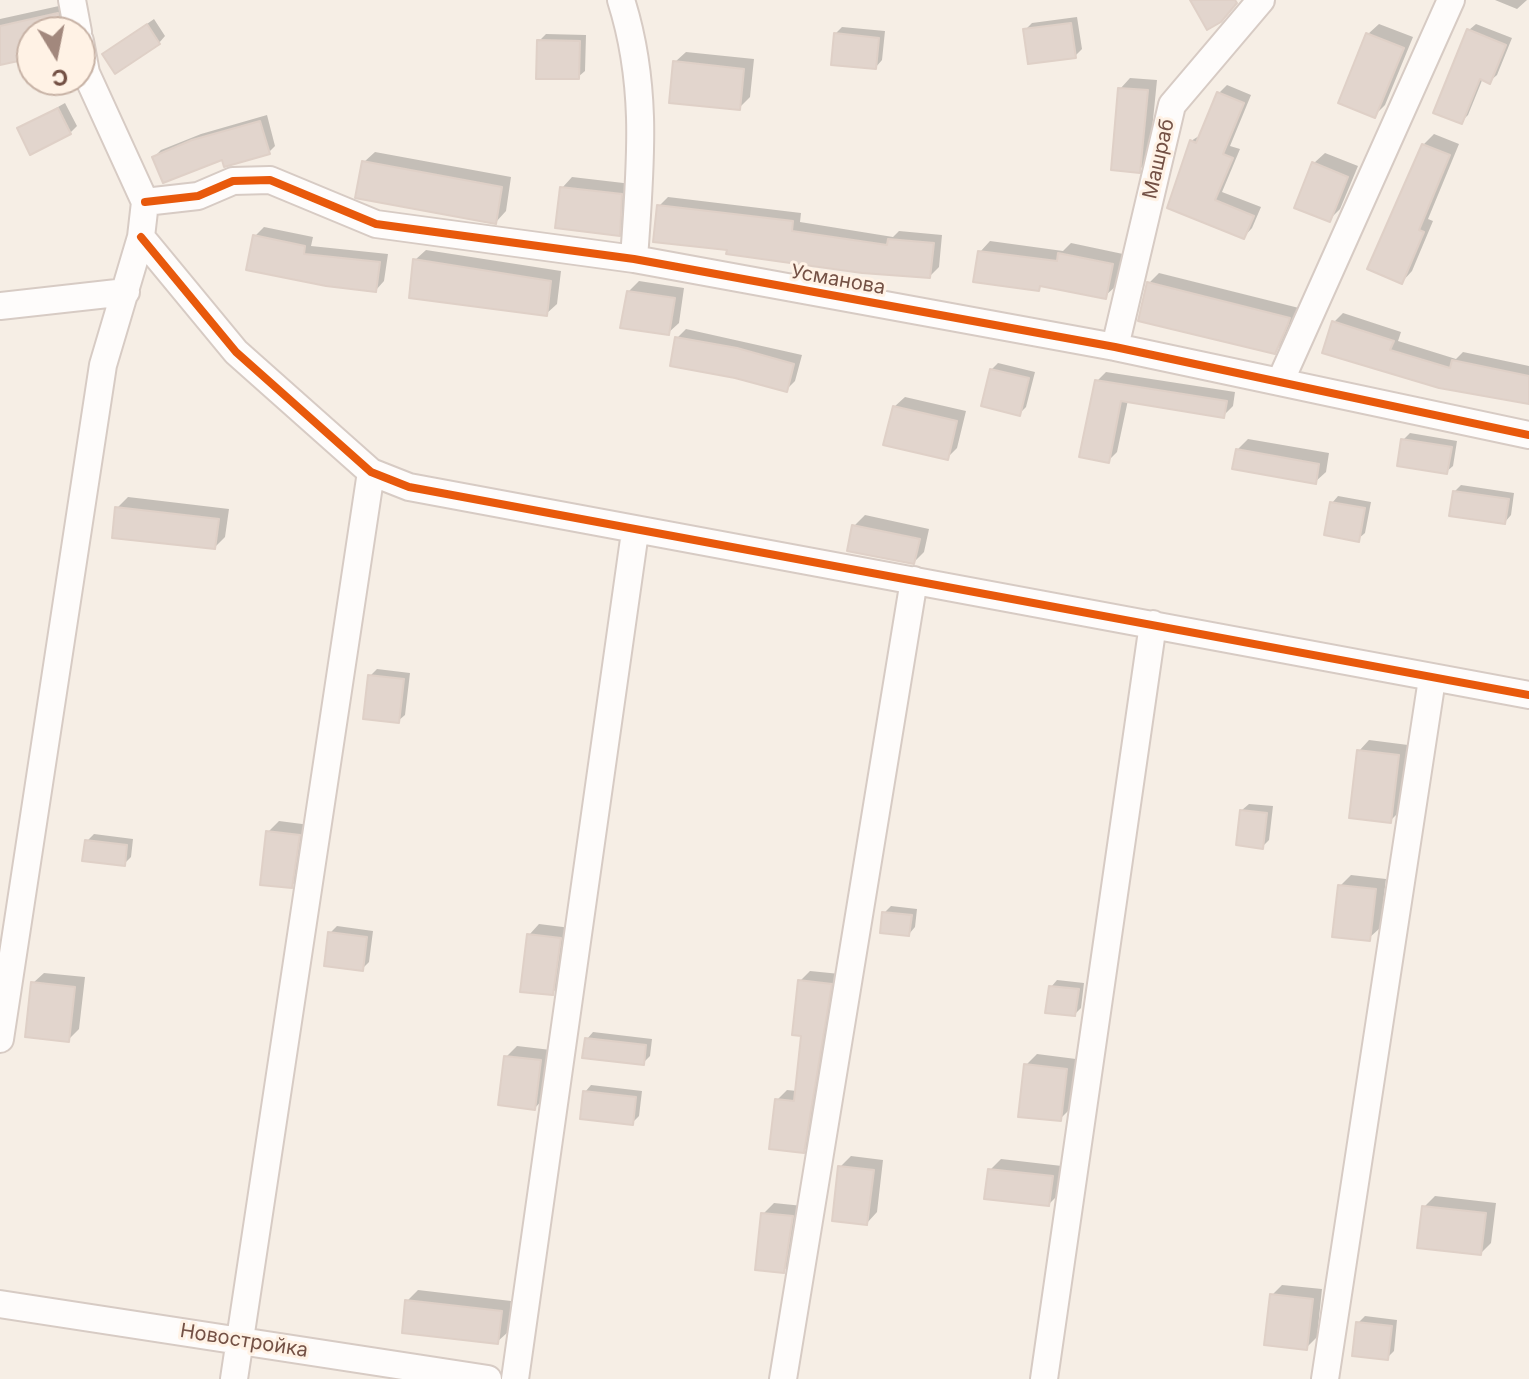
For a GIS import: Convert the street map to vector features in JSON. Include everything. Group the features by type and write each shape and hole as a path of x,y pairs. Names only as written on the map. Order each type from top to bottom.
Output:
{"street":[{"path":"621,0 633,38 643,121 634,259"},
{"name":"Машраб","path":"1115,347 1172,105 1261,0"},
{"path":"1280,382 1451,0"},
{"path":"0,1039 103,365 141,237 145,202 96,95"},
{"name":"Усманова","path":"145,202 198,196 233,181 270,180 376,224 634,259 1115,347 1529,435"},
{"path":"141,237 236,352 371,472 409,487 635,532 914,580 1529,695"},
{"path":"0,306 126,292"},
{"path":"234,1379 371,472"},
{"path":"515,1379 635,532"},
{"path":"783,1379 914,580"},
{"path":"1044,1379 1153,624"},
{"path":"1325,1379 1432,679"},
{"name":"Новостройка","path":"0,1304 488,1379"}],"building":[{"path":"1190,0 1235,0 1237,3 1221,22 1207,30"},
{"path":"16,22 16,62 0,65 0,26"},
{"path":"1071,23 1076,58 1028,64 1023,29"},
{"path":"147,24 160,44 115,74 102,54"},
{"path":"1467,29 1506,45 1490,84 1480,79 1462,124 1433,113"},
{"path":"834,33 879,38 876,69 831,65"},
{"path":"1366,33 1404,48 1375,118 1338,103"},
{"path":"537,40 580,41 579,79 536,79"},
{"path":"673,61 744,69 740,110 669,103"},
{"path":"1118,88 1148,90 1140,173 1111,170"},
{"path":"1217,92 1244,103 1223,154 1233,158 1215,200 1254,216 1244,239 1167,208 1190,140 1196,143"},
{"path":"58,108 71,134 30,155 17,128"},
{"path":"260,121 270,154 224,167 222,160 163,183 152,157 192,140"},
{"path":"1422,144 1450,155 1419,230 1424,232 1402,284 1367,269"},
{"path":"362,161 502,187 496,224 355,198"},
{"path":"1312,162 1348,177 1330,222 1294,208"},
{"path":"560,187 622,194 620,236 555,228"},
{"path":"657,205 793,221 792,231 887,245 888,239 934,243 930,278 862,273 726,254 727,250 653,242"},
{"path":"253,235 305,246 304,254 380,262 376,292 326,286 246,270"},
{"path":"978,251 1057,261 1058,253 1113,264 1106,299 1040,286 1039,291 973,282"},
{"path":"413,259 551,281 547,316 409,298"},
{"path":"1147,282 1290,318 1275,354 1138,321"},
{"path":"627,291 675,298 669,335 620,328"},
{"path":"1332,321 1394,341 1390,350 1450,368 1452,360 1529,376 1529,404 1439,388 1322,353"},
{"path":"675,337 737,348 794,364 787,392 670,366"},
{"path":"990,369 1029,378 1020,416 981,406"},
{"path":"1095,380 1227,401 1224,418 1121,401 1109,463 1079,457"},
{"path":"893,406 957,421 948,460 883,445"},
{"path":"1401,439 1452,447 1447,474 1397,466"},
{"path":"1236,449 1319,464 1316,484 1232,469"},
{"path":"1453,491 1509,499 1505,524 1449,516"},
{"path":"1330,502 1365,508 1359,542 1324,535"},
{"path":"115,507 219,519 215,549 112,538"},
{"path":"852,525 920,539 914,564 847,551"},
{"path":"368,675 404,679 399,723 363,719"},
{"path":"1357,750 1399,755 1391,823 1349,818"},
{"path":"1240,810 1267,813 1263,849 1236,845"},
{"path":"266,831 300,835 292,888 260,885"},
{"path":"85,840 127,845 125,866 82,861"},
{"path":"1338,885 1376,889 1370,941 1332,937"},
{"path":"882,912 912,915 909,936 880,933"},
{"path":"328,932 367,937 363,971 324,966"},
{"path":"527,934 561,938 553,995 520,992"},
{"path":"798,980 832,984 804,1153 769,1149 775,1099 794,1101 801,1036 792,1035"},
{"path":"31,982 75,987 69,1042 25,1037"},
{"path":"1049,986 1079,989 1075,1016 1045,1013"},
{"path":"585,1038 646,1045 644,1065 582,1058"},
{"path":"504,1056 541,1060 535,1110 498,1105"},
{"path":"1024,1064 1067,1069 1061,1121 1018,1117"},
{"path":"583,1091 636,1097 633,1125 580,1119"},
{"path":"838,1166 874,1170 867,1225 832,1221"},
{"path":"988,1169 1053,1176 1049,1206 984,1199"},
{"path":"1422,1206 1486,1213 1481,1255 1417,1248"},
{"path":"761,1213 793,1216 784,1273 755,1270"},
{"path":"1270,1294 1313,1299 1307,1350 1264,1345"},
{"path":"405,1300 502,1311 498,1344 402,1333"},
{"path":"1356,1322 1392,1326 1388,1360 1352,1356"}],"cycle path":[{"path":"145,202 198,196 233,181 270,180 376,224 634,259 1115,347 1529,435"},
{"path":"141,237 236,352 371,472 409,487 1529,695"}]}
